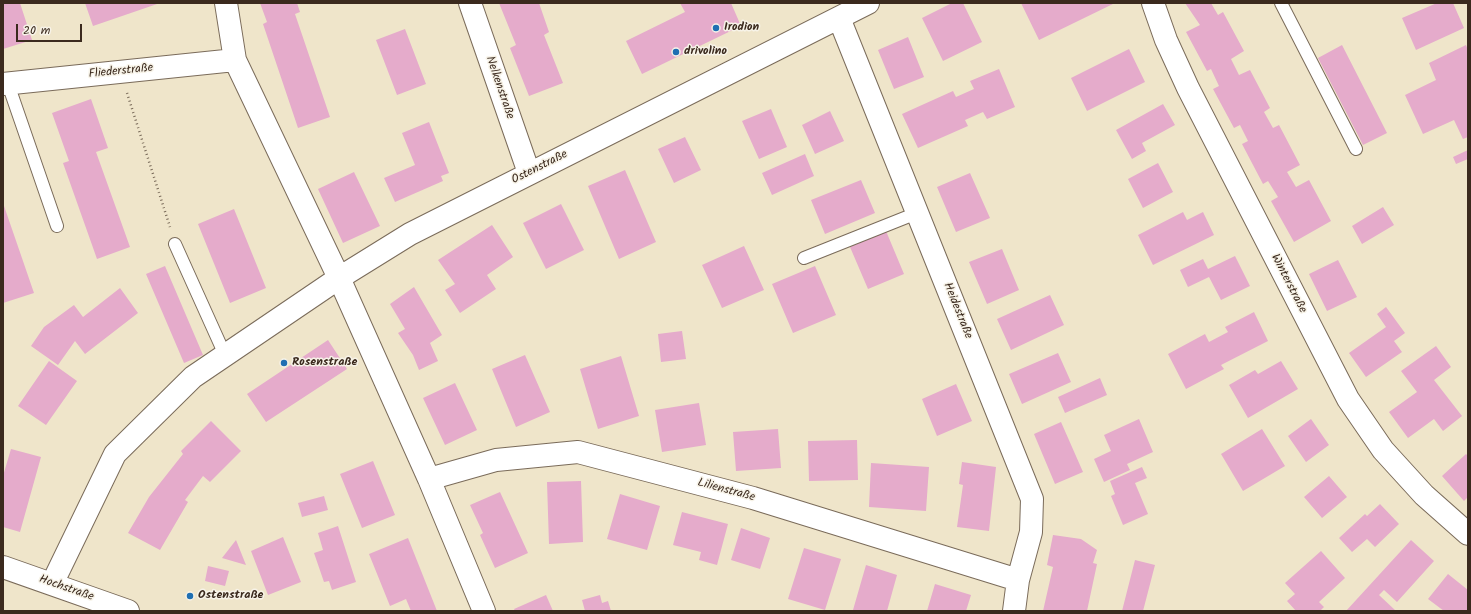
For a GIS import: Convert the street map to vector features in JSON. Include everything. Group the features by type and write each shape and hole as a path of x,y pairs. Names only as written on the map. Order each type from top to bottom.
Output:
{"street":[{"path":"226,3 235,60 339,278 429,479 484,611"},
{"name":"Nelkenstraße","path":"470,3 529,174"},
{"name":"Ostenstraße","path":"52,584 115,454 193,377 339,278 410,234 868,3"},
{"name":"Winterstraße","path":"1153,3 1166,40 1188,88 1348,399 1383,450 1424,496 1468,534"},
{"name":"Heidestraße","path":"839,18 1032,499 1031,532 1018,580 1014,611"},
{"name":"Fliederstraße","path":"6,84 235,60"},
{"name":"Lilienstraße","path":"429,479 496,460 578,452 753,498 1018,580"},
{"name":"Hochstraße","path":"3,567 128,611"}],"lane":[{"path":"1282,3 1356,149"},
{"name":"Fliederstraße","path":"6,84 57,226"},
{"path":"804,258 917,213"},
{"path":"175,244 225,355"}],"path":[{"path":"120,72 175,244"}],"building":[{"path":"3,3 20,3 32,40 3,49"},
{"path":"85,3 160,3 93,26"},
{"path":"260,3 297,3 300,12 295,14 330,117 298,128 263,24 267,22"},
{"path":"499,3 539,3 549,32 544,35 563,83 529,96 510,48 516,45"},
{"path":"680,3 731,3 741,26 642,74 626,41 685,12"},
{"path":"952,3 963,3 982,42 943,61 922,18"},
{"path":"1021,3 1115,3 1039,40"},
{"path":"1185,3 1211,3 1218,15 1223,12 1244,51 1231,59 1239,75 1250,70 1270,108 1264,112 1273,128 1279,125 1300,165 1287,172 1296,187 1309,180 1331,221 1294,242 1271,201 1278,197 1268,181 1263,184 1242,144 1248,141 1240,125 1234,128 1213,89 1219,86 1211,69 1207,71 1186,32 1200,25"},
{"path":"1437,3 1453,3 1464,28 1416,50 1402,18"},
{"path":"405,29 426,84 397,95 376,40"},
{"path":"908,37 924,77 894,89 878,50"},
{"path":"1342,45 1387,133 1363,145 1318,58"},
{"path":"1466,45 1468,50 1468,137 1463,139 1454,120 1423,134 1405,95 1436,80 1429,63"},
{"path":"1129,49 1145,82 1087,111 1071,78"},
{"path":"999,69 1015,107 987,119 983,112 965,120 968,126 918,148 902,114 953,91 956,97 974,89 970,81"},
{"path":"91,99 108,148 96,152 130,247 97,259 63,163 69,161 52,113"},
{"path":"1163,104 1175,125 1142,143 1146,151 1132,159 1116,130"},
{"path":"771,109 787,147 759,159 742,121"},
{"path":"830,111 844,141 815,154 802,125"},
{"path":"429,122 449,173 441,176 443,181 395,202 384,178 415,165 402,133"},
{"path":"685,137 701,170 674,183 658,149"},
{"path":"1468,150 1468,159 1456,164 1453,157"},
{"path":"805,154 814,176 772,195 762,173"},
{"path":"1158,163 1173,192 1143,208 1128,179"},
{"path":"625,170 656,242 619,259 588,186"},
{"path":"354,172 380,226 343,243 318,189"},
{"path":"970,173 990,218 956,232 937,187"},
{"path":"861,180 875,213 825,234 811,200"},
{"path":"3,203 34,293 3,303"},
{"path":"561,204 584,250 546,269 523,223"},
{"path":"1383,207 1394,225 1362,244 1352,226"},
{"path":"234,209 266,288 230,303 198,224"},
{"path":"1183,212 1187,220 1203,212 1214,235 1153,265 1138,235"},
{"path":"492,225 513,257 487,275 496,289 460,313 445,290 455,284 438,260"},
{"path":"886,231 904,274 868,289 850,247"},
{"path":"744,246 764,290 722,308 702,265"},
{"path":"1002,249 1019,290 987,304 969,262"},
{"path":"1235,256 1250,286 1221,300 1209,277 1188,287 1180,270 1203,259 1208,269"},
{"path":"1338,260 1357,297 1327,311 1309,274"},
{"path":"165,266 203,355 184,363 146,274"},
{"path":"815,266 836,315 793,333 772,284"},
{"path":"414,287 442,335 430,343 438,361 419,370 413,355 398,333 405,329 390,304"},
{"path":"120,288 138,313 85,354 75,341 58,365 31,346 44,327 74,305 83,317"},
{"path":"1050,295 1064,325 1011,350 997,319"},
{"path":"1386,307 1405,333 1394,341 1402,352 1366,377 1349,353 1386,327 1377,314"},
{"path":"1254,312 1268,341 1221,365 1224,369 1186,389 1168,354 1205,334 1209,342 1228,332 1225,327"},
{"path":"682,331 686,359 661,362 658,334"},
{"path":"328,340 347,369 266,422 247,394"},
{"path":"1436,346 1451,367 1434,380 1462,416 1443,431 1434,419 1408,438 1389,412 1417,392 1401,371"},
{"path":"1058,353 1071,382 1022,404 1009,374"},
{"path":"525,355 550,412 516,427 492,369"},
{"path":"621,356 639,416 598,429 580,369"},
{"path":"49,361 77,381 46,425 18,406"},
{"path":"1281,361 1298,389 1248,418 1229,385 1255,370 1258,374"},
{"path":"1100,378 1107,395 1065,413 1058,397"},
{"path":"455,383 477,430 445,445 423,398"},
{"path":"956,384 972,421 937,436 922,399"},
{"path":"699,403 706,445 662,452 655,410"},
{"path":"1139,419 1153,452 1127,464 1130,470 1104,482 1094,459 1111,451 1104,435"},
{"path":"1311,419 1329,445 1306,462 1288,436"},
{"path":"211,421 241,451 210,482 203,476 185,500 188,502 160,550 128,533 149,497 183,454 181,451"},
{"path":"1061,422 1083,472 1055,484 1034,434"},
{"path":"778,429 781,468 736,471 733,432"},
{"path":"1262,429 1285,466 1243,491 1221,454"},
{"path":"857,440 858,480 809,481 808,441"},
{"path":"11,449 41,457 20,532 3,527 3,476"},
{"path":"1466,454 1468,456 1468,497 1464,501 1442,476"},
{"path":"373,461 395,515 362,528 340,474"},
{"path":"962,462 996,467 989,531 957,527 963,485 959,484"},
{"path":"871,463 929,467 926,511 869,507"},
{"path":"1142,467 1147,478 1135,483 1148,514 1123,525 1111,496 1115,494 1110,481"},
{"path":"1329,476 1347,497 1322,518 1304,497"},
{"path":"581,481 583,542 549,544 547,482"},
{"path":"500,492 528,553 495,568 480,535 483,533 470,505"},
{"path":"620,494 660,506 647,550 607,539"},
{"path":"324,496 328,510 302,517 298,503"},
{"path":"1380,504 1399,524 1375,547 1367,539 1352,552 1339,538 1365,514 1367,516"},
{"path":"682,512 728,524 717,565 699,560 701,552 673,545"},
{"path":"338,526 356,582 332,590 329,581 324,582 314,553 323,550 318,533"},
{"path":"741,528 770,538 760,569 731,560"},
{"path":"1053,535 1081,539 1097,550 1093,563 1097,564 1087,611 1043,611 1053,567 1047,565"},
{"path":"283,537 301,582 268,595 251,551"},
{"path":"408,538 437,611 411,611 406,599 390,606 369,554"},
{"path":"236,540 246,565 222,558"},
{"path":"1411,540 1434,561 1397,602 1384,590 1379,595 1396,611 1346,611"},
{"path":"804,548 841,559 825,610 788,599"},
{"path":"1321,551 1345,578 1319,602 1324,607 1320,611 1296,611 1287,601 1295,594 1285,583"},
{"path":"1135,560 1155,565 1143,611 1122,611"},
{"path":"866,565 897,575 887,611 853,610"},
{"path":"208,566 229,571 225,586 205,581"},
{"path":"1448,574 1468,590 1468,611 1444,611 1428,599"},
{"path":"935,584 971,595 966,611 927,611"},
{"path":"546,595 553,611 515,611 514,609"},
{"path":"600,595 602,603 608,601 611,611 585,611 582,600"}],"place":[{"name":"Irodion","path":"716,28"},
{"name":"drivolino","path":"676,52"},
{"name":"Rosenstraße","path":"284,363"},
{"name":"Ostenstraße","path":"190,596"}]}
